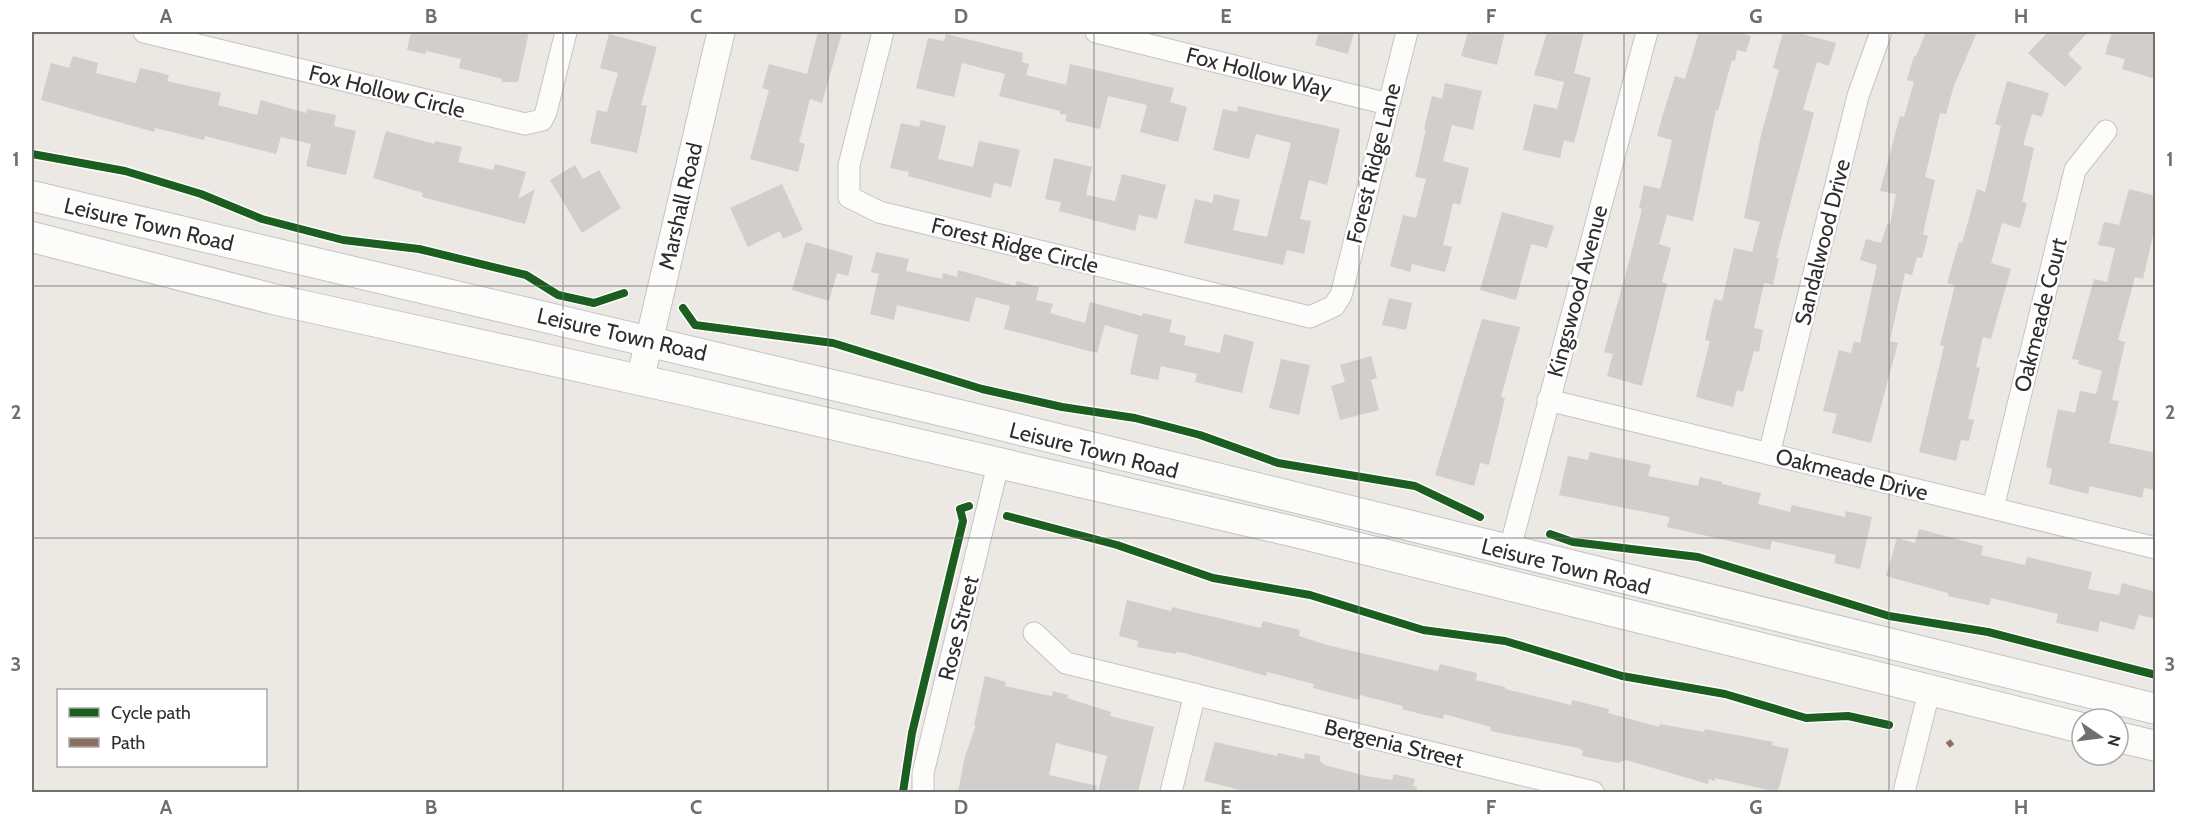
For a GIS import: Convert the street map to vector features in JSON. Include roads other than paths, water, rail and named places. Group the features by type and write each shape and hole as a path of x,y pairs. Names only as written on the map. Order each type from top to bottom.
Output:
{"main road":[{"name":"Leisure Town Road","path":"32,196 648,340 2156,710"},
{"name":"Leisure Town Road","path":"32,237 273,298 640,380 998,465 1295,532 1929,692 2070,725"},
{"path":"1295,532 1458,561 1483,560 1509,552"},
{"path":"1929,692 1938,681 1956,680 2156,710"},
{"path":"2130,740 2156,746"}],"street":[{"name":"Fox Hollow Circle","path":"144,32 525,124 542,120 546,112 566,32"},
{"name":"Marshall Road","path":"640,380 722,32"},
{"name":"Forest Ridge Circle","path":"883,32 849,165 849,197 879,212 1310,317 1334,306 1341,295"},
{"name":"Fox Hollow Way","path":"1096,32 1388,104"},
{"name":"Forest Ridge Lane","path":"1341,295 1407,32"},
{"name":"Kingswood Avenue","path":"1509,552 1647,32"},
{"name":"Sandalwood Drive","path":"1769,454 1858,96 1881,32"},
{"name":"Oakmeade Court","path":"1992,508 2075,170 2106,131"},
{"name":"Oakmeade Drive","path":"1548,400 2156,548"},
{"name":"Rose Street","path":"923,792 923,773 998,465"},
{"name":"Bergenia Street","path":"1034,633 1066,663 1593,792"},
{"path":"1904,792 1929,692"},
{"path":"1170,792 1195,694"}]}
